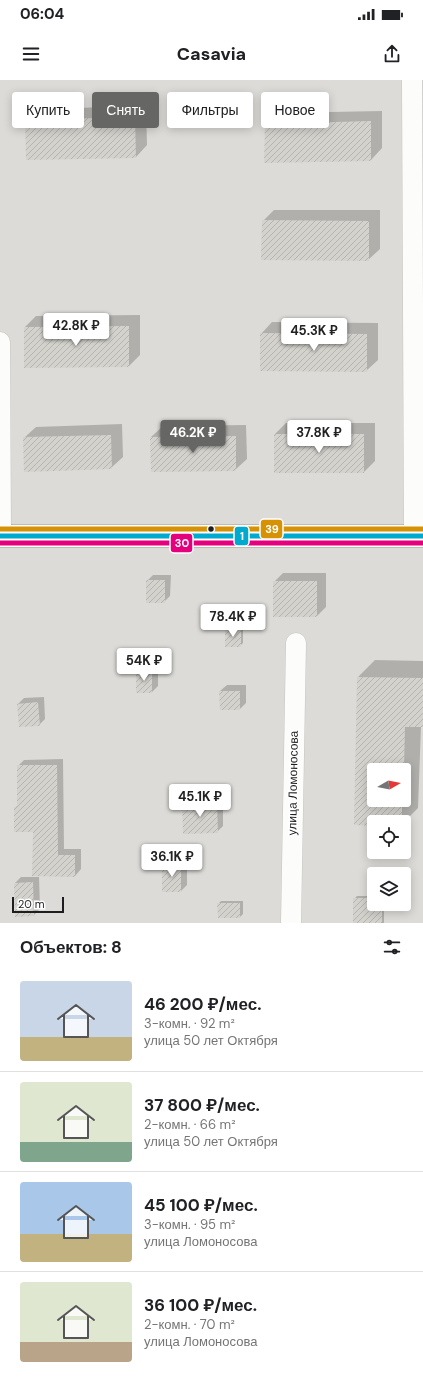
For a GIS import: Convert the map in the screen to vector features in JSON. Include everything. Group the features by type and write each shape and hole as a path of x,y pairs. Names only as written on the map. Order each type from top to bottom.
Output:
{"main road":[{"path":"1,536 419,536"}],"street":[{"path":"412,80 419,536"},
{"path":"0,342 1,536"},
{"name":"улица Ломоносова","path":"291,923 296,643"}],"shaded area":[{"path":"0,80 423,80 423,923 0,923"}],"building":[{"path":"84,118 92,118 92,128 135,128 136,158 26,160 25,128 84,128"},
{"path":"371,121 371,161 264,163 265,128 329,128 329,122"},
{"path":"262,220 369,221 369,261 261,260"},
{"path":"129,326 129,367 24,368 24,327"},
{"path":"260,333 367,334 367,372 260,371"},
{"path":"274,434 364,434 364,473 274,473"},
{"path":"111,435 112,469 24,472 23,437"},
{"path":"236,436 236,471 151,472 150,437"},
{"path":"146,580 165,580 165,603 146,603"},
{"path":"273,581 317,581 317,617 273,617"},
{"path":"225,630 241,630 241,647 225,647"},
{"path":"136,671 152,671 152,693 136,693"},
{"path":"357,677 423,678 423,727 405,727 404,763 367,763 367,807 402,807 402,815 367,815 367,826 354,825"},
{"path":"219,691 240,691 240,710 220,710"},
{"path":"38,702 40,726 19,727 17,704"},
{"path":"17,765 57,765 58,855 75,855 75,877 32,876 33,832 14,832 14,807 17,807"},
{"path":"217,802 218,833 183,834 182,803"},
{"path":"162,865 181,865 181,892 162,892"},
{"path":"33,882 34,916 15,917 14,883"},
{"path":"353,898 367,898 367,911 382,911 382,923 353,923"},
{"path":"217,903 240,903 240,918 218,918"}],"transit line":[{"name":"39","path":"0,529 423,529"},
{"name":"1","path":"0,536 423,536"},
{"name":"30","path":"0,543 423,543"}]}
